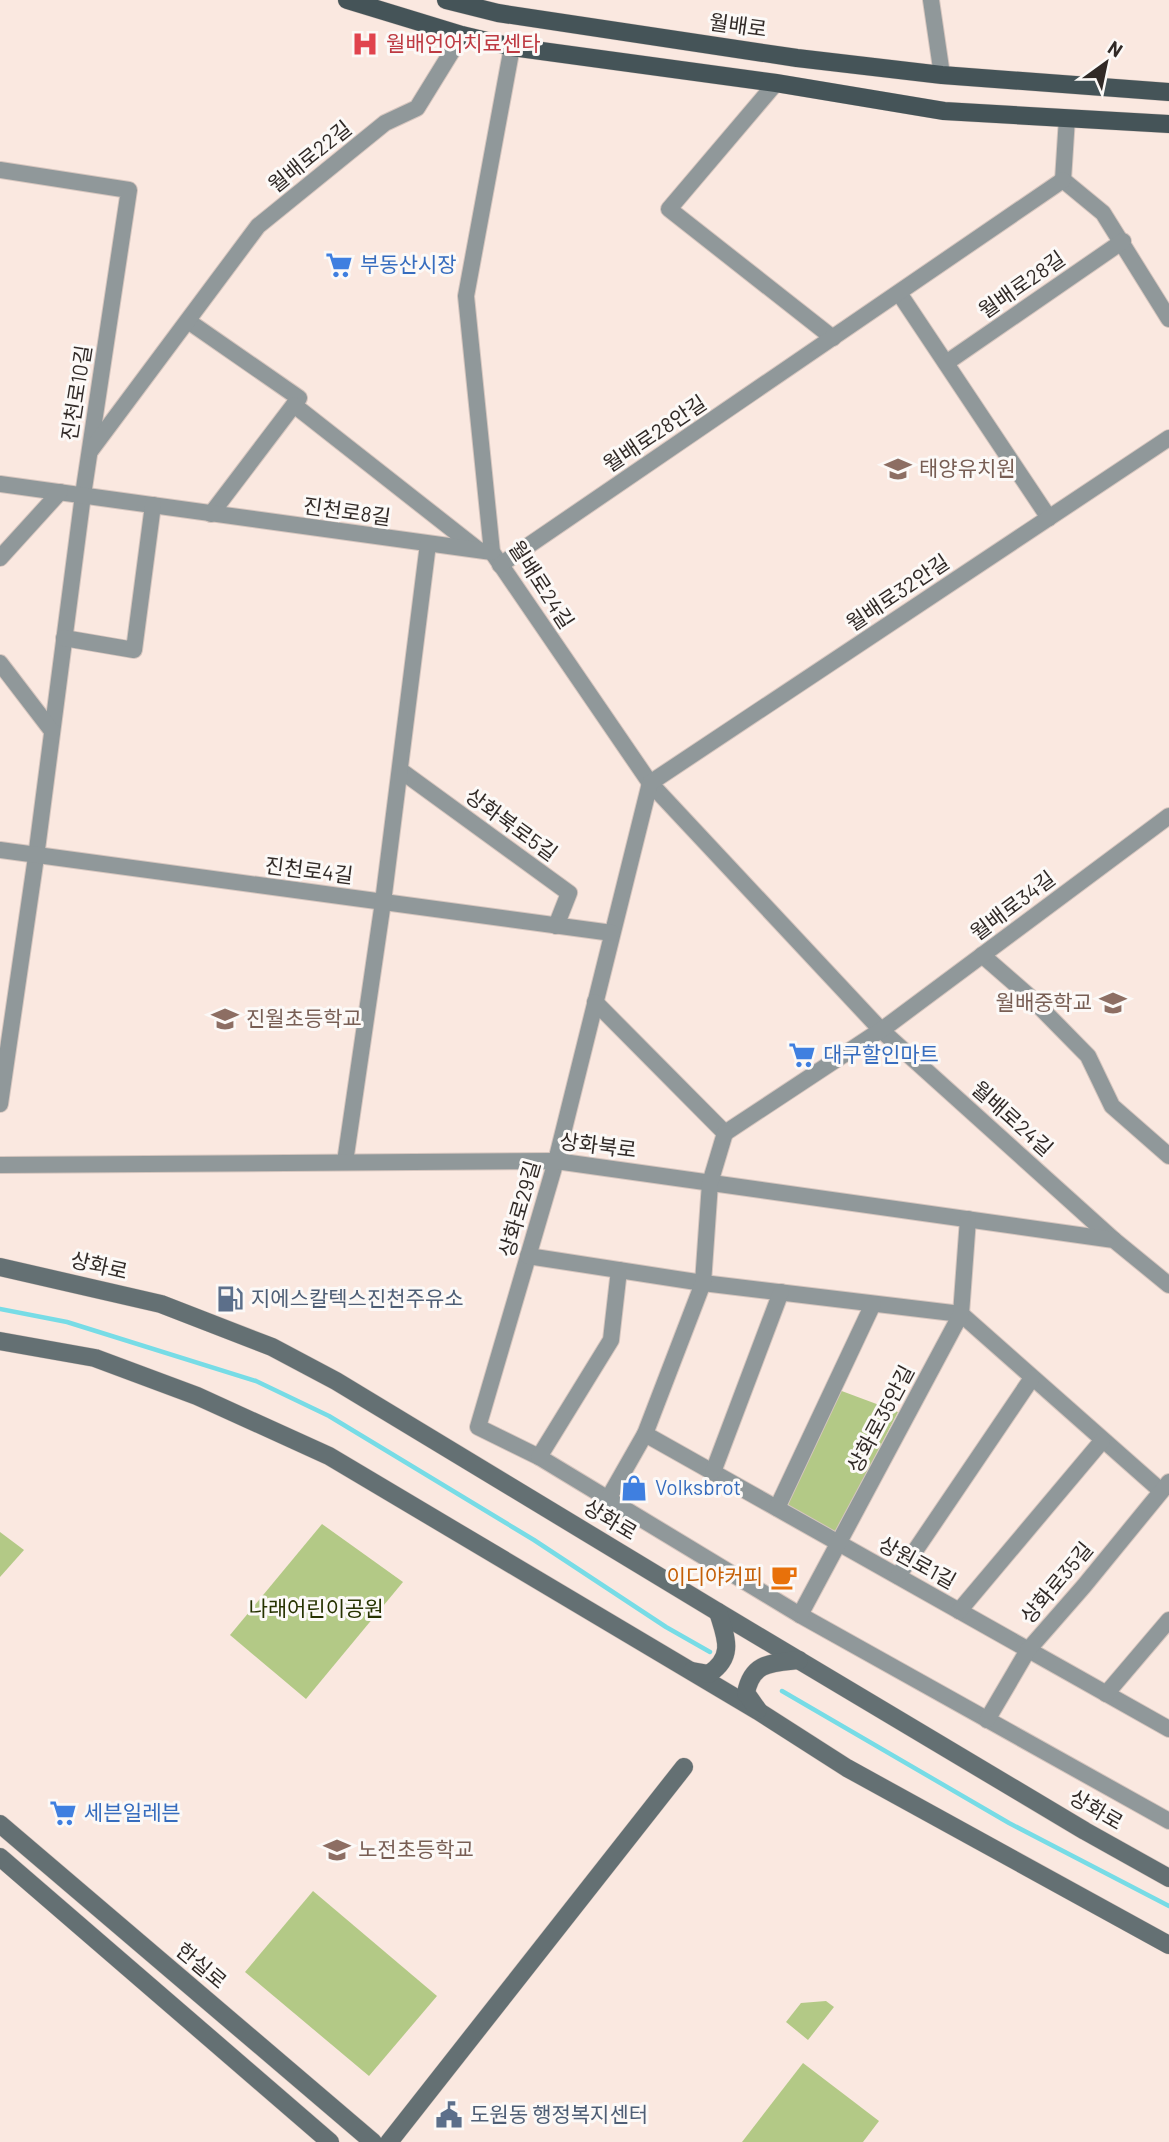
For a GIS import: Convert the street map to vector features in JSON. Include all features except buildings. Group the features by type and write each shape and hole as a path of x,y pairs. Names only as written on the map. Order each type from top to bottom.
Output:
{"main road":[{"path":"347,0 462,35 512,47 776,83 944,111 1169,124"},
{"name":"월배로","path":"446,0 500,6 705,45 942,75 1169,92"},
{"name":"상화로","path":"0,1267 161,1304 272,1347 346,1387 1073,1824 1169,1878"},
{"path":"0,1341 96,1358 197,1396 330,1456 758,1711 847,1768 1169,1945"},
{"path":"689,1670 709,1674 724,1661 727,1648 718,1612"},
{"path":"758,1711 747,1693 752,1674 763,1666 799,1660"},
{"path":"389,2142 684,1767"},
{"name":"한실로","path":"0,1824 373,2142"},
{"path":"0,1857 330,2142"}],"street":[{"path":"931,0 942,75"},
{"name":"월배로22길","path":"89,452 258,226 384,123 417,108 462,35"},
{"name":"월배로24길","path":"512,47 467,296 490,555 650,783 881,1030 1114,1240"},
{"path":"776,83 669,209 833,338"},
{"path":"1068,118 1063,180 1103,213 1169,319"},
{"name":"진천로10길","path":"0,170 129,190 89,452 36,857 1,1088"},
{"name":"월배로28안길","path":"490,555 833,338 1063,180"},
{"name":"월배로28길","path":"946,363 1122,241"},
{"path":"899,293 1049,517"},
{"path":"188,321 297,401 211,514"},
{"name":"진천로8길","path":"297,401 490,555"},
{"name":"월배로32안길","path":"650,783 1169,438"},
{"name":"진천로8길","path":"0,484 490,555"},
{"path":"0,558 60,492"},
{"path":"64,638 134,650 153,505"},
{"path":"345,1162 383,902 428,544"},
{"path":"0,663 52,731"},
{"name":"상화북로5길","path":"400,770 569,893 556,926"},
{"name":"상화로29길","path":"539,1457 478,1427 556,1161 650,783"},
{"name":"월배로34길","path":"881,1030 1169,816"},
{"name":"진천로4길","path":"0,850 612,933"},
{"path":"982,955 1029,996 1088,1056 1112,1106 1169,1156"},
{"path":"595,1002 725,1133"},
{"path":"608,1499 645,1434 703,1283 710,1182 725,1133 881,1030"},
{"name":"상화북로","path":"0,1165 556,1161 1114,1240"},
{"path":"961,1314 968,1219"},
{"path":"1114,1240 1169,1285"},
{"path":"528,1256 703,1283 961,1314 1102,1441 1165,1486"},
{"path":"619,1270 611,1340 539,1457 800,1615 1169,1821"},
{"path":"713,1472 781,1292"},
{"path":"777,1508 873,1304"},
{"name":"상화로35안길","path":"800,1615 961,1314"},
{"path":"898,1576 1032,1378"},
{"name":"상원로1길","path":"645,1434 1169,1729"},
{"path":"960,1611 1102,1441"},
{"name":"상화로35길","path":"987,1720 1028,1650 1165,1486"},
{"path":"1106,1694 1169,1620"}],"green space":[{"path":"839,1390 898,1412 836,1532 785,1505"},
{"name":"나래어린이공원","path":"322,1524 403,1582 306,1699 230,1635"},
{"path":"0,1532 24,1550 0,1577"},
{"path":"313,1891 437,1996 369,2076 245,1972"},
{"path":"826,2001 834,2007 808,2040 786,2022 801,2003"},
{"path":"803,2063 879,2121 863,2142 742,2142"}],"waterway":[{"path":"0,1309 67,1322 256,1381 329,1416 534,1540 666,1627 710,1652"},
{"path":"782,1691 1009,1823 1169,1906"}],"place":[{"name":"월배언어치료센타","path":"365,44"},
{"name":"부동산시장","path":"339,265"},
{"name":"태양유치원","path":"898,469"},
{"name":"월배중학교","path":"1113,1003"},
{"name":"진월초등학교","path":"225,1019"},
{"name":"대구할인마트","path":"802,1055"},
{"name":"지에스칼텍스진천주유소","path":"230,1299"},
{"name":"Volksbrot","path":"634,1488"},
{"name":"이디야커피","path":"784,1577"},
{"name":"세븐일레븐","path":"63,1813"},
{"name":"노전초등학교","path":"337,1850"},
{"name":"도원동 행정복지센터","path":"449,2115"}]}
